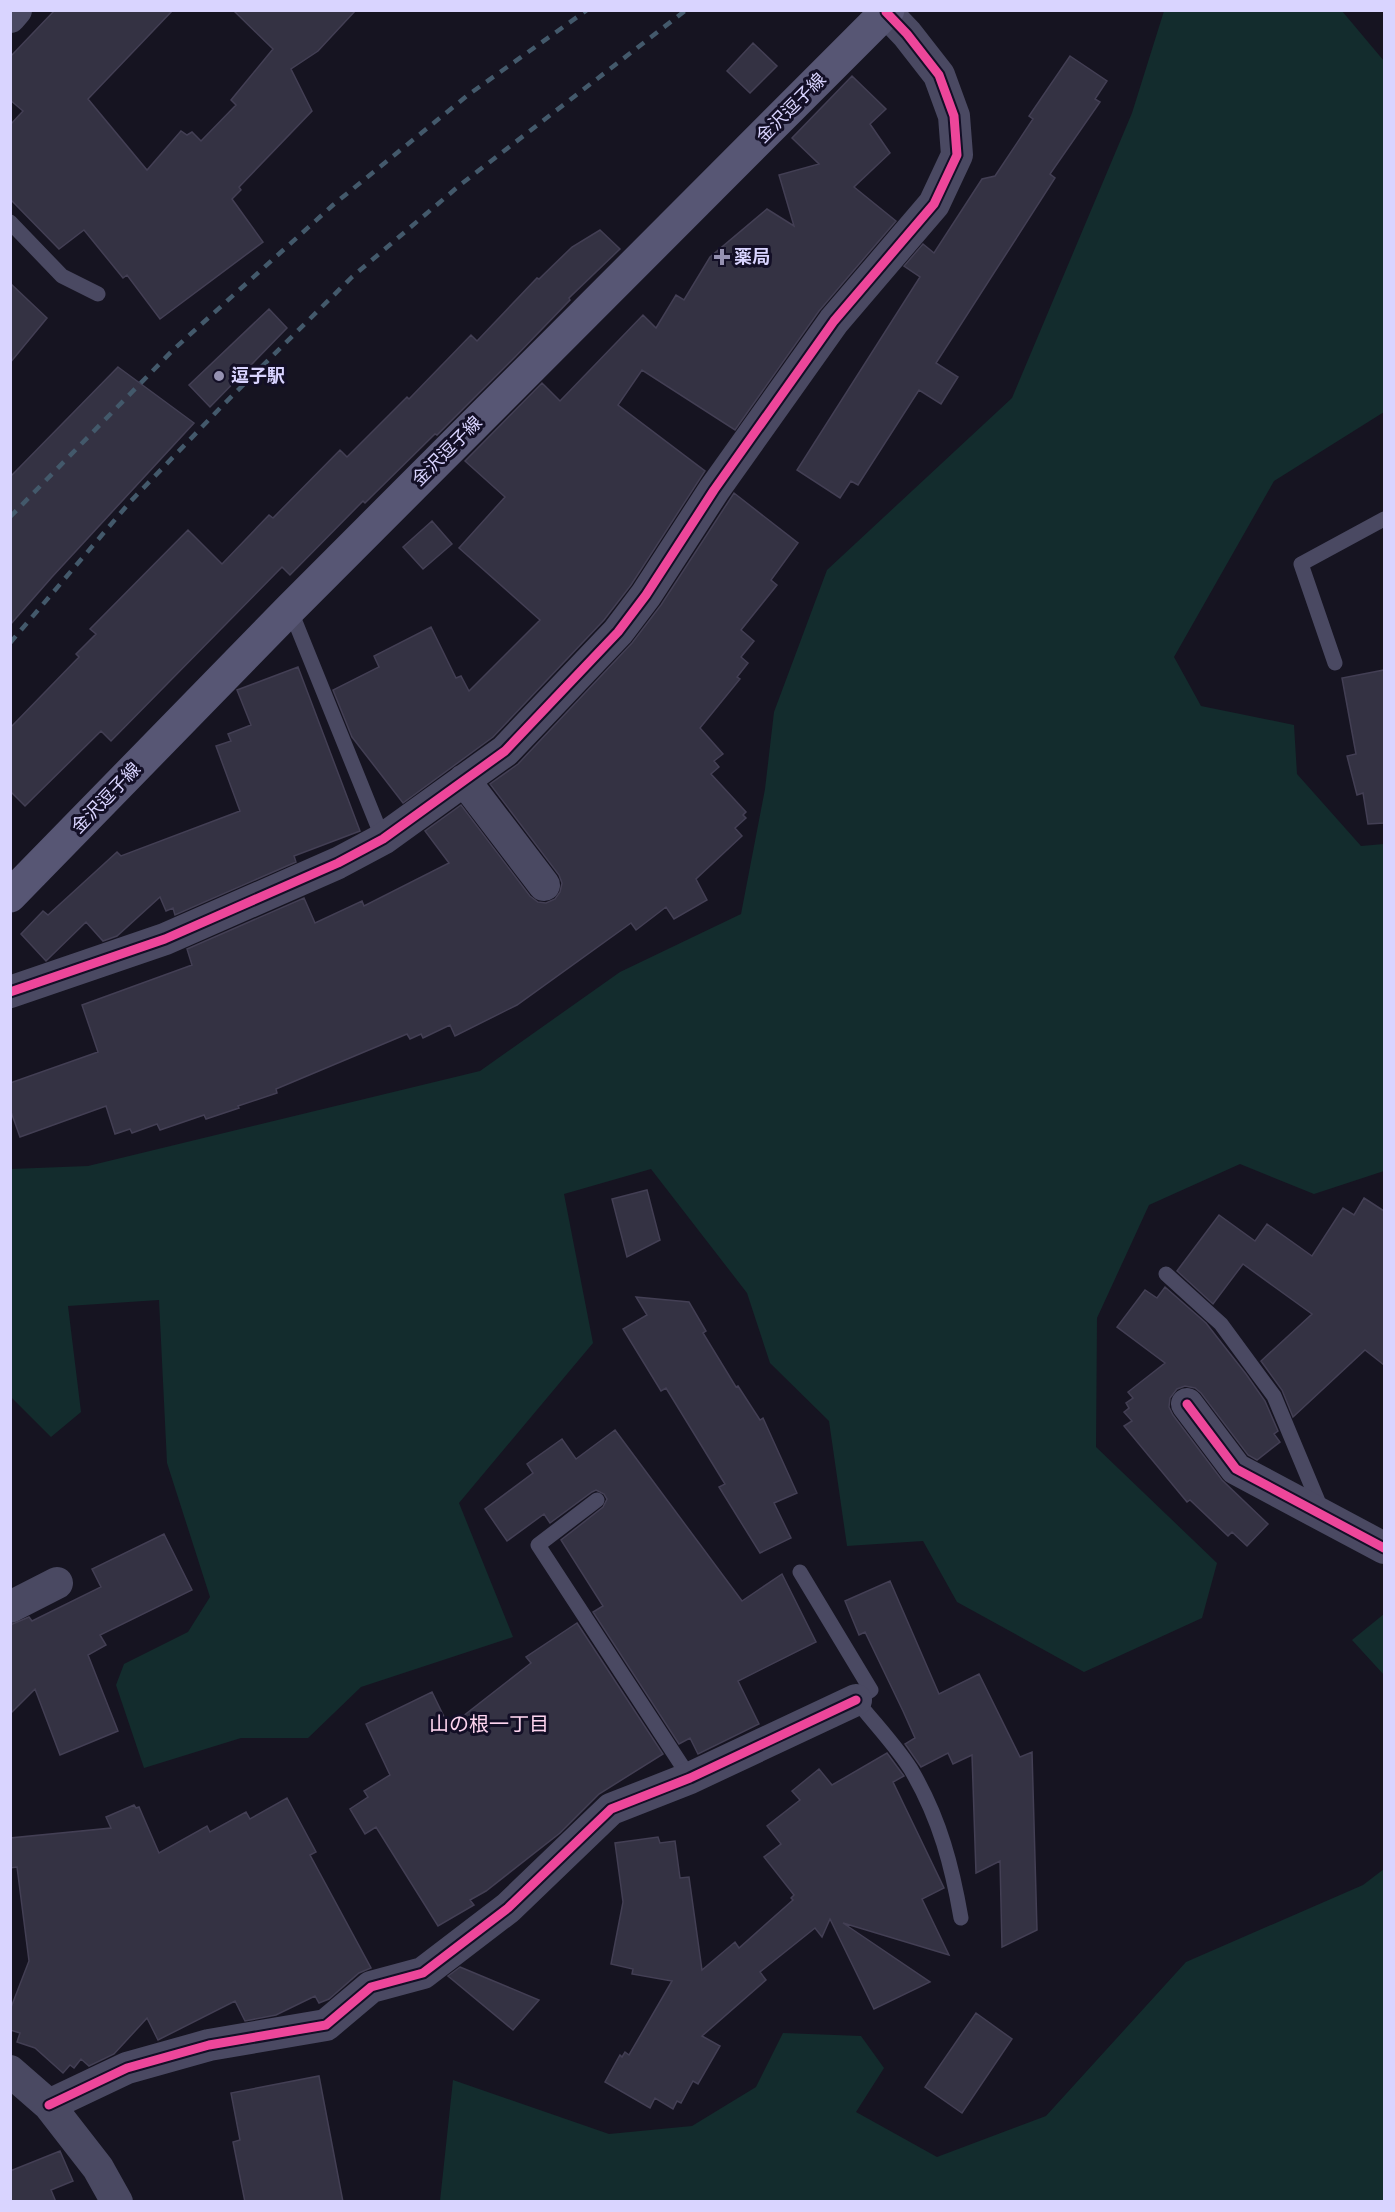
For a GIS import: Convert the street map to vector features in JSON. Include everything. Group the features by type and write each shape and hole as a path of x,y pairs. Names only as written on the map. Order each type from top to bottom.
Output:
{"main road":[{"name":"金沢逗子線","path":"10,896 290,609 887,11"}],"street":[{"path":"10,992 165,939 338,863 383,839 505,751 618,632 646,595 714,490 834,321 934,204 957,155 954,116 939,75 887,11"},
{"path":"464,780 544,885"},
{"path":"1187,1404 1236,1469 1384,1548"},
{"path":"10,1607 57,1583"},
{"path":"49,2104 138,2065 209,2045 326,2025 371,1987 423,1973 507,1908 611,1809 690,1778 856,1700"},
{"path":"10,2071 49,2104 98,2168 117,2202"}],"lane":[{"path":"10,222 62,276 98,294"},
{"path":"1335,663 1301,564 1384,519"},
{"path":"290,609 383,839"},
{"path":"1166,1274 1221,1324 1274,1396 1325,1516"},
{"path":"597,1500 538,1545 690,1778"},
{"path":"800,1572 871,1690 856,1700 912,1771 935,1816 953,1870 961,1918"}],"green space":[{"path":"1164,11 1342,11 1384,61 1384,412 1274,481 1174,657 1201,706 1294,725 1297,774 1361,846 1384,844 1384,1171 1314,1194 1240,1164 1149,1205 1097,1318 1096,1447 1217,1563 1202,1618 1084,1672 957,1602 923,1541 847,1546 829,1421 770,1363 747,1293 651,1169 564,1194 593,1343 459,1503 513,1637 361,1687 308,1738 241,1738 144,1768 116,1685 124,1664 188,1632 210,1597 167,1463 159,1300 68,1306 81,1412 51,1437 11,1397 11,1169 88,1166 480,1071 620,972 741,914 765,789 774,712 827,570 1012,398 1132,113"},
{"path":"1384,1614 1384,1675 1352,1640"},
{"path":"1384,1869 1384,2201 440,2201 453,2080 609,2134 692,2126 756,2087 783,2033 861,2036 884,2068 856,2112 937,2157 1046,2116 1186,1962 1363,1885"}],"building":[{"path":"55,10 173,10 88,99 147,170 181,131 187,135 192,132 201,141 236,105 231,100 273,49 233,10 356,10 318,51 291,69 312,111 239,187 241,190 232,199 263,242 160,319 127,275 123,278 84,230 59,249 10,199 10,125 23,111 10,100 10,57"},
{"path":"753,43 777,66 750,93 727,71"},
{"path":"1070,56 1107,81 1095,99 1100,102 1050,174 1055,178 936,363 958,377 941,404 919,390 858,485 851,481 840,498 797,470 920,277 904,266 923,244 934,253 982,179 995,176 1033,119 1029,116"},
{"path":"852,76 886,109 870,124 890,153 854,187 896,221 819,311 735,430 642,370 618,405 705,471 631,585 604,620 493,737 403,803 352,737 333,690 379,667 374,656 431,627 456,678 461,676 469,691 540,620 459,548 505,497 465,461 542,383 560,401 643,315 656,328 676,295 684,300 710,257 767,209 794,226 779,175 819,164 792,138"},
{"path":"600,230 620,249 569,298 570,300 437,435 435,434 365,503 363,501 290,575 282,567 111,741 101,731 25,806 10,791 10,728 79,657 76,654 96,634 90,629 188,530 222,564 269,515 273,518 340,450 347,457 407,397 409,399 471,335 477,341 537,278 539,279 572,247"},
{"path":"10,283 47,318 10,363"},
{"path":"269,309 287,328 210,407 189,385"},
{"path":"118,367 194,423 10,625 10,477"},
{"path":"734,493 798,543 771,580 777,585 741,630 754,641 741,657 748,663 737,677 740,679 700,728 723,754 714,761 719,767 711,774 746,812 743,815 746,818 735,828 742,836 696,879 707,900 674,919 666,907 636,930 631,923 517,1005 455,1036 450,1025 423,1038 421,1034 410,1039 407,1034 276,1089 277,1093 238,1106 239,1108 206,1119 204,1115 160,1130 157,1124 132,1133 130,1129 115,1134 106,1106 20,1137 10,1109 10,1083 98,1052 82,1005 192,965 187,949 304,898 315,923 362,901 364,906 449,863 425,831 461,805 530,896 538,902 546,903 555,899 562,883 559,875 490,784 518,764 632,643 661,605"},
{"path":"432,521 452,544 423,569 403,547"},
{"path":"298,667 360,831 294,856 296,862 175,915 173,908 166,911 160,897 117,936 103,941 86,922 46,961 21,934 43,911 48,915 117,852 121,856 240,811 216,746 231,741 228,734 251,725 237,690"},
{"path":"1384,670 1384,823 1368,824 1363,793 1357,795 1347,756 1356,754 1342,678"},
{"path":"647,1190 660,1240 627,1257 612,1199"},
{"path":"1364,1198 1384,1211 1384,1365 1365,1350 1293,1417 1282,1390 1261,1361 1312,1314 1243,1264 1213,1304 1177,1271 1219,1215 1255,1241 1267,1224 1312,1256 1343,1208 1354,1215"},
{"path":"1165,1287 1206,1323 1265,1401 1278,1431 1274,1434 1280,1442 1257,1460 1248,1455 1195,1388 1185,1386 1177,1389 1170,1398 1169,1407 1173,1415 1222,1480 1268,1524 1247,1546 1232,1532 1228,1536 1190,1500 1187,1502 1124,1426 1132,1421 1124,1412 1129,1408 1126,1403 1133,1398 1128,1392 1165,1363 1117,1327 1145,1290 1157,1298"},
{"path":"636,1297 689,1302 706,1331 703,1333 736,1387 738,1386 760,1420 763,1418 797,1493 774,1503 791,1538 760,1553 719,1487 725,1484 666,1388 661,1391 623,1329 647,1315"},
{"path":"615,1430 742,1601 782,1574 816,1642 738,1681 759,1724 698,1754 690,1738 679,1744 593,1612 603,1606 561,1540 603,1507 607,1499 604,1494 596,1490 592,1492 550,1523 544,1514 507,1541 485,1509 533,1473 527,1464 562,1439 576,1459"},
{"path":"164,1534 192,1590 100,1635 106,1645 88,1655 118,1731 60,1755 35,1689 10,1714 10,1625 29,1617 32,1621 101,1587 92,1569"},
{"path":"890,1581 939,1694 979,1674 1020,1757 1032,1752 1037,1930 1002,1947 1000,1861 976,1873 972,1755 953,1764 948,1753 921,1767 905,1744 915,1738 903,1711 865,1632 859,1635 845,1601"},
{"path":"577,1623 663,1754 599,1794 560,1833 486,1891 470,1900 474,1905 438,1926 376,1827 365,1834 350,1809 368,1797 364,1791 390,1775 366,1724 432,1692 449,1727 531,1663 526,1657"},
{"path":"887,1753 904,1776 893,1782 944,1888 922,1899 949,1955 843,1923 930,1982 874,2009 830,1919 822,1937 815,1928 760,1972 766,1980 702,2036 720,2046 698,2084 693,2081 681,2103 677,2101 673,2109 655,2098 650,2108 605,2082 620,2055 622,2057 625,2052 629,2055 672,1981 632,1974 633,1969 611,1964 623,1902 615,1843 658,1837 660,1843 675,1841 680,1878 689,1877 702,1970 735,1942 739,1948 793,1900 791,1898 794,1895 764,1857 781,1844 767,1826 800,1800 792,1791 819,1769 832,1785"},
{"path":"287,1798 316,1852 310,1855 371,1968 359,1973 329,1999 319,2003 315,1996 276,2015 245,2021 235,2001 158,2040 147,2018 114,2054 89,2066 81,2059 74,2068 70,2065 63,2073 35,2048 17,2042 20,2033 10,2030 10,2010 29,1961 17,1867 10,1868 10,1838 111,1828 106,1817 134,1805 136,1808 139,1807 159,1853 207,1826 210,1832 246,1812 250,1819"},
{"path":"460,1967 539,2000 513,2030 448,1976"},
{"path":"976,2013 1012,2039 962,2113 925,2087"},
{"path":"319,2076 343,2202 245,2202 233,2142 240,2140 231,2093"},
{"path":"60,2151 73,2181 51,2190 56,2202 10,2202 10,2171"}],"railway":[{"path":"10,517 174,349 333,205 468,95 587,10"},
{"path":"10,643 130,502 224,404 352,277 460,185 686,10"}],"cycle path":[{"path":"10,992 165,939 338,863 383,839 505,751 618,632 646,595 714,490 834,321 934,204 957,155 954,116 939,75 907,34 886,12"},
{"path":"1187,1404 1236,1469 1384,1548"},
{"path":"49,2105 127,2068 209,2045 326,2025 371,1987 423,1973 508,1908 611,1809 690,1778 856,1700"}],"place":[{"name":"薬局","path":"722,257"},
{"name":"逗子駅","path":"219,376"}],"district":[{"name":"山の根一丁目","path":"489,1724"}]}
